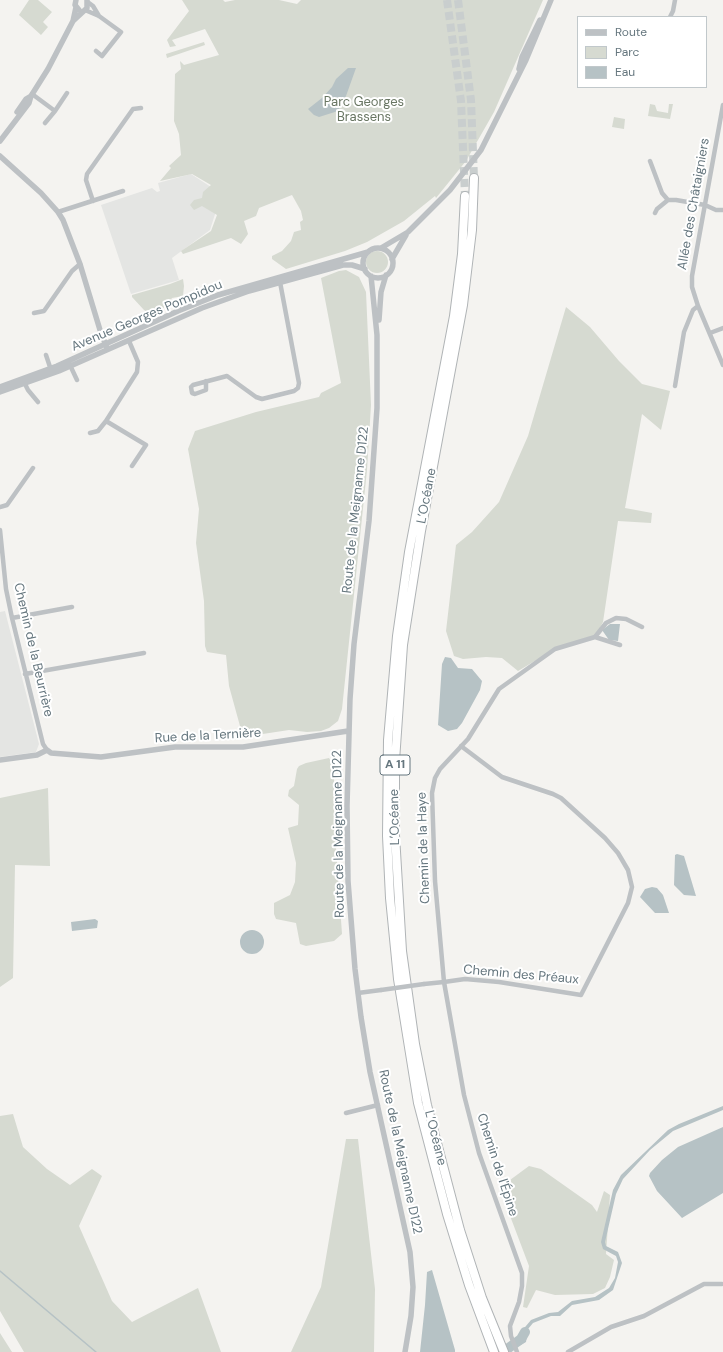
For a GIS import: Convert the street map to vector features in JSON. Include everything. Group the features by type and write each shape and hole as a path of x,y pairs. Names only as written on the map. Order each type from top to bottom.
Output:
{"highway":[{"name":"L’Océane","path":"474,178 470,246 463,305 420,531 403,645 395,761 395,835 403,959 413,1029 427,1106 460,1230 478,1285 504,1352"},
{"name":"L’Océane","path":"465,196 462,254 454,316 409,552 398,629 388,740 387,836 391,905 398,979 418,1103 447,1214 494,1351"}],"street":[{"path":"381,248 408,232 450,190 481,150 515,80 522,57 534,30 547,10 551,0"},
{"path":"670,16 675,0"},
{"path":"0,141 29,103 73,21 84,10 88,1 99,16"},
{"path":"75,2 84,10 99,16 121,32 102,56 96,51"},
{"path":"73,21 75,2"},
{"path":"45,123 67,93"},
{"path":"32,95 55,111"},
{"path":"0,132 26,100 32,95"},
{"name":"Allée des Châtaigniers","path":"723,105 692,276 692,287 698,306 723,365"},
{"path":"93,200 86,180 87,174 133,109 141,108"},
{"path":"0,156 41,193 58,212 72,240 107,348"},
{"path":"650,161 662,193 668,200"},
{"path":"58,212 122,191"},
{"path":"655,213 657,209 668,200 706,205 716,210 723,210"},
{"path":"392,259 408,232"},
{"path":"374,248 381,248 388,252 392,259 392,267 386,275 381,292 377,335 371,276 365,269 363,259 368,252 374,248"},
{"name":"Avenue Georges Pompidou","path":"107,348 178,312 218,295 368,252"},
{"path":"34,313 44,311 72,270 80,264"},
{"name":"Avenue Georges Pompidou","path":"0,392 24,381 129,340 215,302 343,265 352,265 365,269"},
{"path":"371,276 378,277 386,275"},
{"path":"206,382 227,376 256,397 262,399 294,391 298,388 299,383 280,282"},
{"path":"675,386 684,332 693,310 698,306"},
{"path":"710,333 723,328"},
{"name":"Route de la Meignanne D122","path":"377,335 374,458 369,521 354,644 348,731 348,881 358,993 370,1072 410,1252 413,1287 411,1316 405,1352"},
{"path":"90,433 98,431 106,421 137,372 138,362 129,340"},
{"path":"46,355 52,371"},
{"path":"70,364 77,380"},
{"path":"24,381 38,402"},
{"name":"Avenue Georges Pompidou","path":"0,387 24,381"},
{"path":"106,421 146,445 132,466"},
{"path":"0,507 7,505 33,468"},
{"name":"Chemin de la Beurrière","path":"0,530 6,589 12,618 42,744 46,750"},
{"path":"12,618 72,607"},
{"path":"620,645 595,637 606,623 616,618 626,619 642,627"},
{"name":"Chemin de la Haye","path":"444,982 435,881 432,793 435,778 440,770 468,739 499,689 555,649 595,637"},
{"path":"25,674 144,653"},
{"name":"Rue de la Ternière","path":"46,750 51,753 101,757 175,747 243,747 348,731"},
{"name":"Chemin des Préaux","path":"444,982 465,980 499,982 581,995 628,903 632,892 628,870 618,853 605,838 561,798 502,777 461,746"},
{"path":"0,760 37,755 46,750"},
{"path":"358,993 444,982"},
{"name":"Chemin de l'Épine","path":"444,982 464,1095 479,1153 522,1274 522,1286 519,1302 510,1326 511,1336 517,1352"},
{"path":"346,1113 378,1105"},
{"path":"568,1352 611,1327 644,1316 704,1284 722,1284"}],"shaded area":[{"path":"191,174 211,187 216,211 210,230 172,258 179,280 131,294 101,205 152,188 157,192 160,191 158,183"},
{"path":"5,611 39,744 36,752 0,757 0,612"}],"green space":[{"path":"29,0 38,0 52,12 43,22 48,27 41,35 19,15"},
{"name":"Parc Georges Brassens","path":"182,0 223,0 225,2 235,0 279,0 297,4 301,0 543,0 494,112 466,161 436,198 435,196 404,221 367,242 345,251 286,269 272,259 272,256 282,251 291,241 294,232 301,230 300,222 303,220 301,211 292,195 259,208 256,216 244,221 248,234 241,244 231,238 183,254 181,251 211,231 217,215 202,206 194,210 190,205 194,200 202,198 203,192 211,185 192,174 160,181 171,168 169,166 181,155 179,134 174,121 175,74 181,69 180,61 184,65 219,55 205,29 172,40 176,46 170,47 167,40 189,11"},
{"path":"204,42 205,45 167,58 166,54"},
{"path":"650,104 655,105 657,111 668,113 669,104 673,104 670,119 648,116"},
{"path":"614,117 625,119 624,129 612,127"},
{"path":"373,251 381,251 388,258 388,266 381,273 373,273 366,266 366,258"},
{"path":"346,270 359,277 366,292 371,405 367,470 342,709 338,721 329,728 321,731 307,732 289,730 243,737 229,686 226,655 207,652 205,646 204,601 196,543 199,509 188,449 195,431 256,412 319,397 321,393 341,383 321,278"},
{"path":"183,279 183,296 172,298 167,306 151,314 144,310 132,297 132,295"},
{"path":"566,307 590,327 619,361 642,384 670,391 661,430 642,414 625,508 652,513 651,523 618,521 603,622 595,637 555,649 518,671 502,658 486,657 463,659 454,656 446,631 456,545 472,532 499,502 528,436"},
{"path":"329,758 334,766 334,820 342,934 334,941 306,946 300,944 296,923 276,919 274,914 274,903 290,895 295,882 296,863 288,828 298,825 299,805 288,796 289,790 294,786 297,769 299,766"},
{"path":"48,788 50,866 15,865 13,978 0,987 0,798"},
{"path":"13,1114 23,1147 47,1169 70,1185 92,1169 102,1176 79,1226 112,1301 132,1322 198,1288 221,1352 24,1352 0,1311 0,1116"},
{"path":"346,1139 358,1139 375,1289 374,1352 291,1352 321,1287"},
{"path":"529,1166 541,1169 592,1205 597,1212 604,1191 610,1195 606,1254 614,1260 610,1277 605,1288 593,1294 555,1295 536,1290 527,1308 523,1307 529,1266 501,1192 510,1180"},
{"path":"0,1333 12,1352 0,1352"}],"water":[{"path":"348,68 356,68 346,96 338,111 319,117 314,115 308,109 322,98 332,87 336,79"},
{"path":"610,624 620,624 618,641 609,640 602,630"},
{"path":"445,657 451,658 458,668 472,669 482,681 480,690 462,723 457,729 448,731 438,725 442,664"},
{"path":"677,854 684,856 696,896 684,895 674,885 675,855"},
{"path":"652,887 657,888 663,895 669,913 655,913 640,897 645,889"},
{"path":"95,919 98,921 97,928 72,931 71,922"},
{"path":"252,930 261,933 264,942 261,951 252,954 243,951 240,942 243,933"},
{"path":"723,1106 723,1110 673,1131 650,1150 623,1179 616,1194 605,1242 606,1246 618,1252 622,1263 613,1290 599,1300 572,1305 560,1316 551,1316 533,1323 528,1329 526,1342 519,1346 515,1339 531,1320 549,1313 558,1312 572,1301 595,1297 609,1288 615,1278 618,1262 616,1256 603,1249 601,1242 613,1190 621,1175 668,1130"},
{"path":"723,1127 723,1193 682,1218 657,1191 649,1176 650,1173 662,1160 678,1147"},
{"path":"432,1270 455,1352 420,1352 427,1272"}],"waterway":[{"path":"0,1271 96,1352"},
{"path":"503,1352 521,1339 525,1332"}],"tunnel":[{"path":"447,0 461,101 465,196"},
{"path":"458,0 471,100 474,178"}]}
